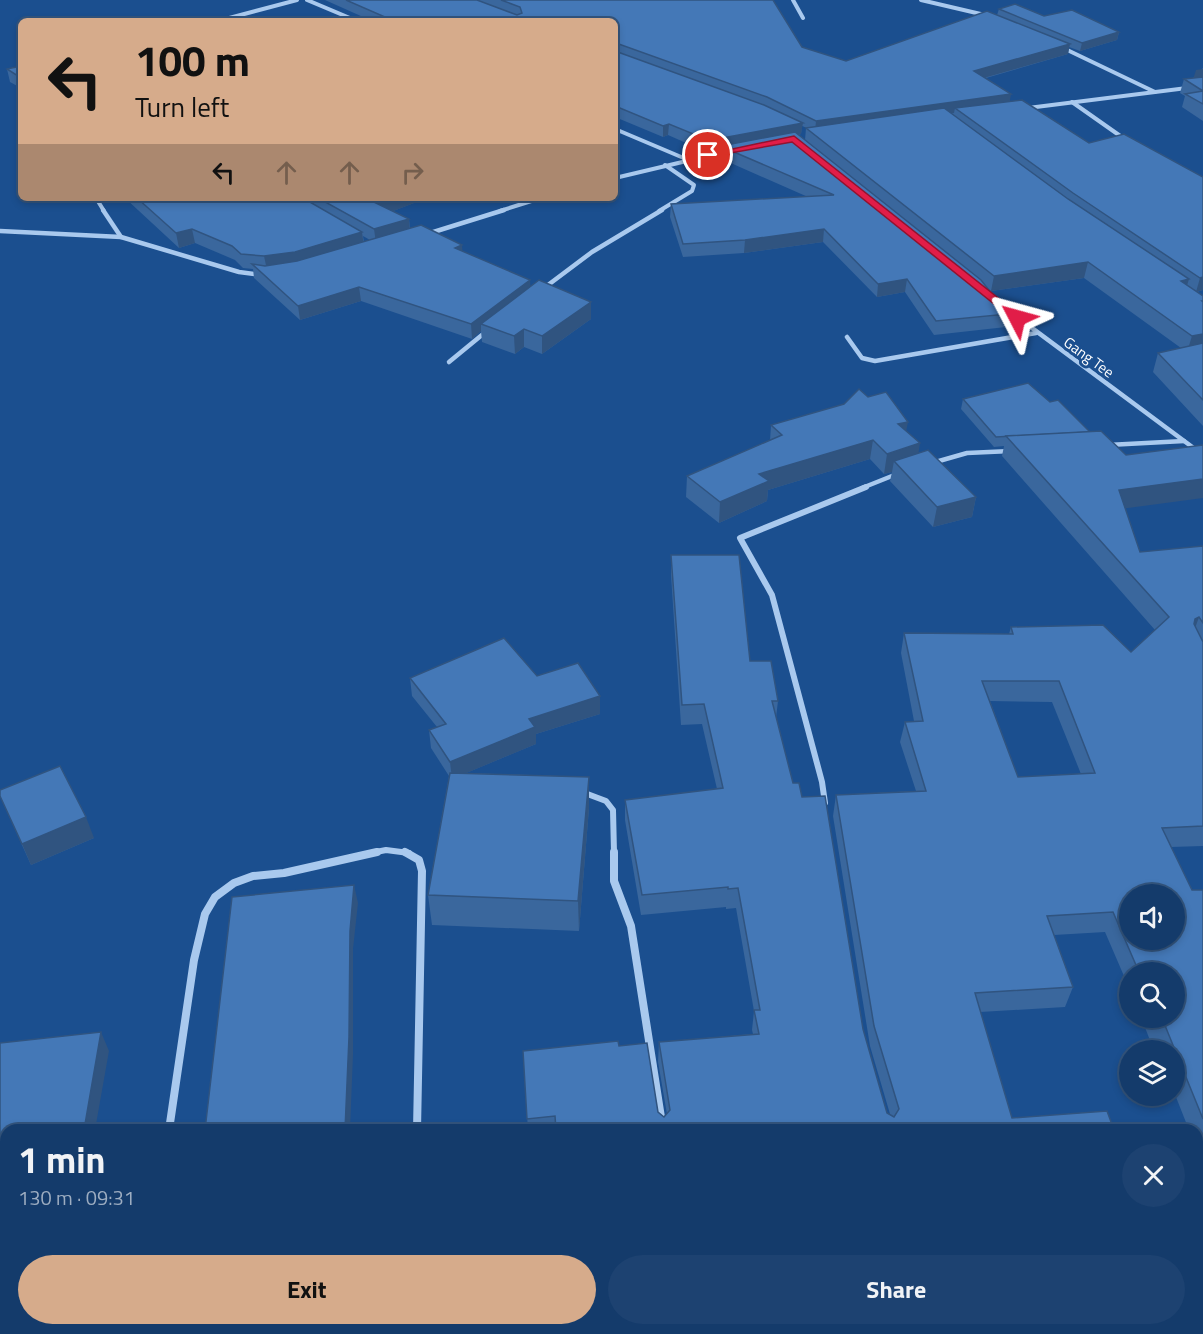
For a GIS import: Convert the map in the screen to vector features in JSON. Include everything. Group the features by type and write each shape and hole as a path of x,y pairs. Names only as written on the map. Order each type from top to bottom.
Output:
{"street":[{"path":"229,18 297,0"},
{"path":"307,0 350,18"},
{"path":"793,0 803,18"},
{"path":"921,0 988,16"},
{"path":"1059,46 1156,92"},
{"path":"1025,109 1203,86"},
{"path":"1072,102 1105,128 1134,145"},
{"path":"618,130 687,159"},
{"path":"618,177 687,159 740,149"},
{"path":"540,290 592,252 692,191 694,185 665,165"},
{"path":"98,201 121,237"},
{"path":"418,237 532,201"},
{"path":"0,231 121,237 239,272 267,275"},
{"name":"Gang Tee","path":"989,296 1203,455"},
{"path":"449,362 496,324"},
{"path":"846,337 862,358 875,361 1036,333"},
{"path":"1104,445 1184,441"},
{"path":"924,466 967,453 1024,450"},
{"path":"827,816 822,782 772,595 740,538 902,472"},
{"path":"573,790 592,794 606,801 613,810 614,881 631,927 662,1124"},
{"path":"170,1124 194,960 206,914 215,897 234,883 253,876 284,873 386,850 404,851 413,855 419,860 422,871 417,1124"}],"building":[{"path":"346,0 477,0 517,15 522,13 520,7 501,0 773,0 802,47 846,61 987,11 1070,44 974,71 1011,94 816,121 767,97 618,44 618,18 387,18"},
{"path":"1015,4 1044,16 1072,10 1119,32 1082,43 999,9"},
{"path":"618,52 764,105 803,123 717,139 712,135 703,138 669,124 663,126 618,107"},
{"path":"18,67 18,76 7,69"},
{"path":"1203,77 1203,91 1184,79"},
{"path":"1203,91 1203,104 1185,94"},
{"path":"1022,100 1089,143 1124,134 1203,177 1203,277 1200,278 1073,193 955,108"},
{"path":"944,108 1068,199 1189,279 1181,281 1203,296 1203,334 1192,336 1088,262 994,276 806,128"},
{"path":"795,132 981,280 1008,314 936,321 907,279 878,284 824,229 745,240 683,244 671,204 834,195 734,152 726,145"},
{"path":"140,201 308,201 362,232 295,252 264,256 241,254 232,246 192,229 176,233"},
{"path":"323,201 381,201 376,203 409,219 374,229"},
{"path":"421,225 462,245 455,248 530,280 471,324 359,287 298,306 252,264 265,266 297,261"},
{"path":"539,280 591,302 542,336 524,329 514,336 481,324"},
{"path":"1203,343 1203,400 1158,353"},
{"path":"1028,383 1050,402 1058,400 1090,432 996,437 963,399"},
{"path":"859,389 868,397 886,392 908,422 898,424 920,443 887,454 873,440 759,474 769,481 720,502 687,476 782,435 771,425 844,404"},
{"path":"1101,431 1126,455 1203,445 1203,479 1119,490 1140,552 1203,546 1203,623 1199,617 1195,619 1194,624 1203,642 1203,826 1162,828 1192,890 1203,890 1203,1119 1185,1075 1185,1040 1171,1040 1166,1028 1185,1028 1185,962 1135,962 1129,950 1185,950 1185,884 1119,884 1119,926 1113,912 1047,916 1073,987 975,993 1012,1118 1107,1111 1112,1124 556,1124 555,1116 527,1119 523,1051 618,1041 619,1046 647,1043 658,1112 664,1117 670,1110 659,1042 759,1034 754,1010 760,1010 738,888 642,895 625,800 723,788 704,704 682,705 671,555 739,555 750,661 771,661 778,701 772,701 793,783 799,783 802,797 825,796 863,1029 887,1113 894,1117 899,1109 874,1026 836,795 926,791 905,722 923,721 904,633 1013,634 1011,627 1103,625 1131,652 1169,617 1006,436","holes":["982,681 1059,681 1095,773 1018,777"]},
{"path":"928,450 976,497 937,507 894,461"},
{"path":"504,638 537,676 578,663 600,696 529,719 535,727 450,762 429,730 446,724 410,678"},
{"path":"60,766 86,817 22,844 0,796 0,790"},
{"path":"450,773 589,777 578,901 428,895"},
{"path":"354,885 350,931 345,1124 206,1124 232,897"},
{"path":"101,1032 85,1124 0,1124 0,1043"}],"route":[{"path":"708,155 794,139 1017,318"}]}
